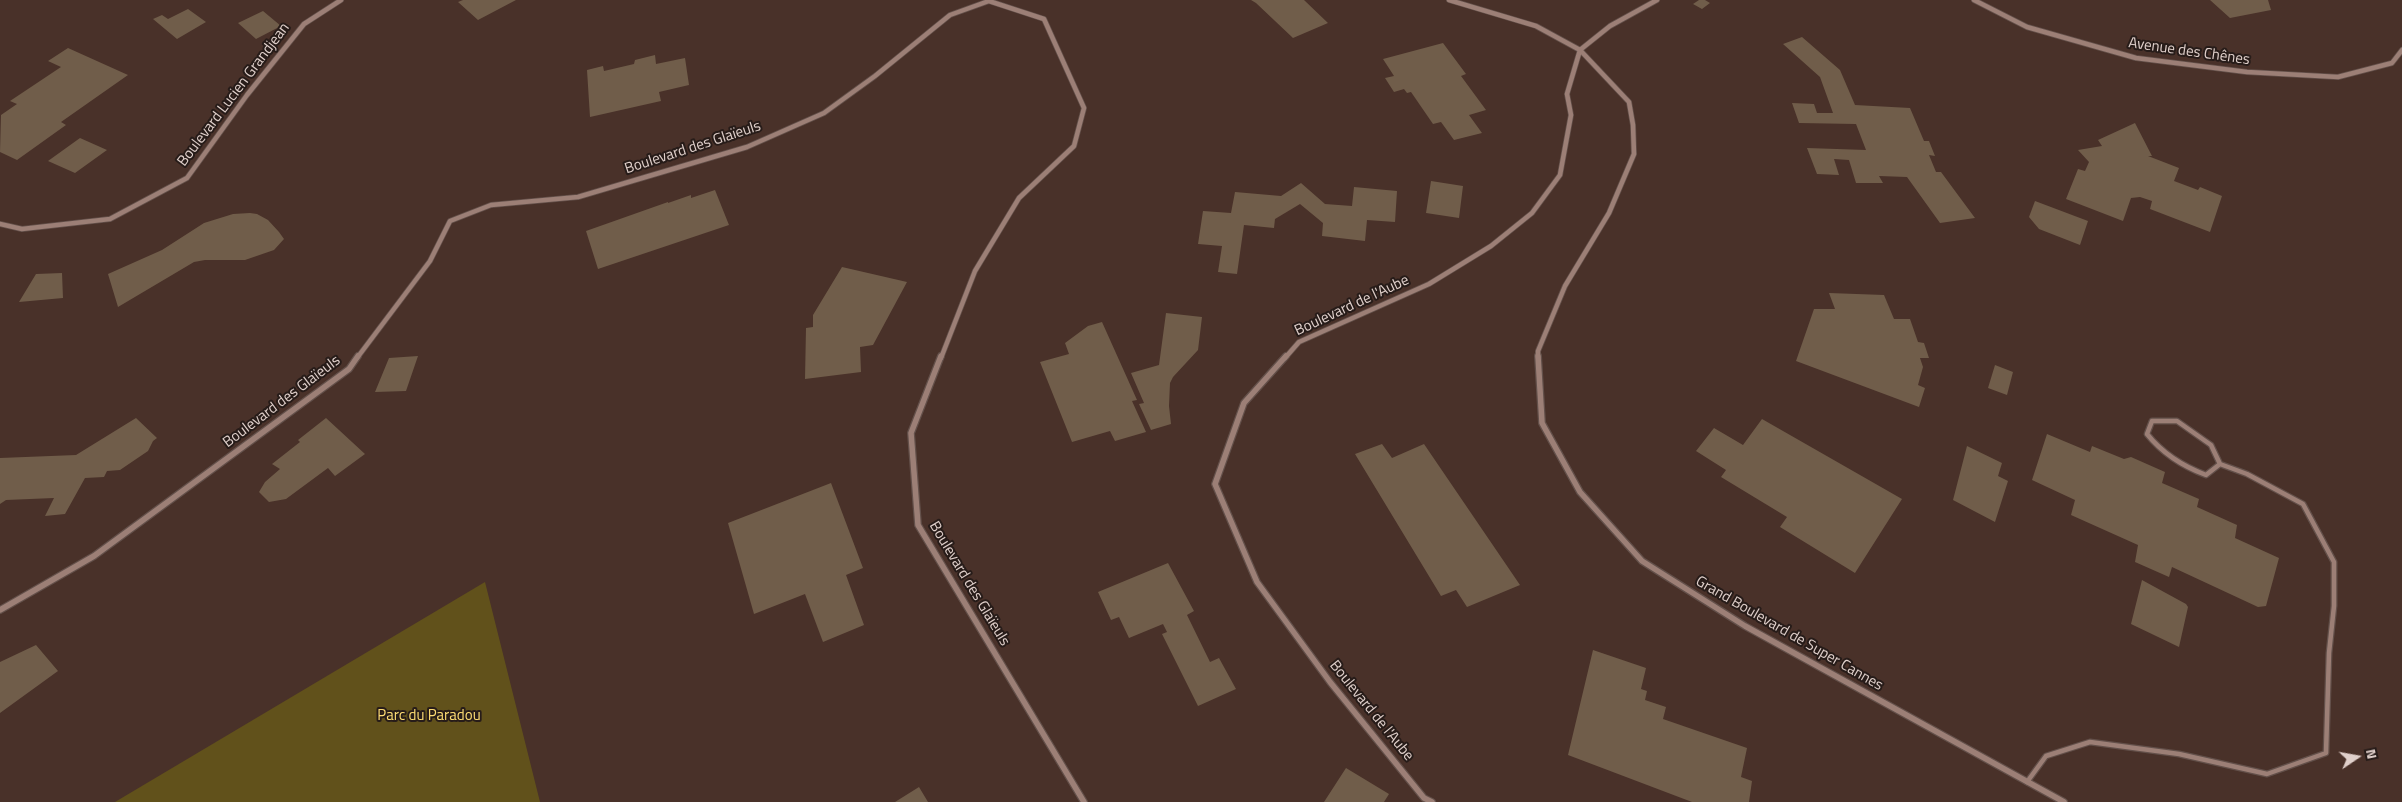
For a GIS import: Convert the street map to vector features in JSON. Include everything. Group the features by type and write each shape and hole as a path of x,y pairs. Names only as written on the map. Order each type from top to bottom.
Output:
{"street":[{"name":"Boulevard Lucien Grandjean","path":"0,224 22,229 110,219 187,178 247,95 304,24 341,0"},
{"name":"Grand Boulevard de Super Cannes","path":"1449,0 1536,26 1580,50 1629,102 1633,125 1634,154 1609,213 1565,286 1538,351 1542,423 1580,492 1642,561 1745,626 2064,802"},
{"path":"1580,50 1610,26 1657,0"},
{"name":"Avenue des Chênes","path":"1974,0 2027,27 2136,58 2247,72 2338,77 2392,63 2402,50"},
{"name":"Boulevard des Glaïeuls","path":"0,610 94,556 349,369 430,261 450,221 491,205 578,198 747,148 824,113 875,76 950,14 989,1 1044,19 1084,108 1074,146 1019,198 975,271 911,433 918,525 1084,802"},
{"name":"Boulevard de l'Aube","path":"1432,802 1424,798 1330,682 1257,582 1215,484 1244,403 1299,342 1429,284 1491,246 1532,213 1560,175 1571,115 1568,94 1580,50"}],"lane":[{"path":"2027,782 2046,756 2090,742 2179,754 2267,774 2326,753 2328,653 2334,606 2334,562 2303,504 2247,474 2220,464 2211,445 2177,421 2152,422 2147,434 2158,448 2186,467 2206,475 2220,464"}],"green space":[{"name":"Parc du Paradou","path":"485,582 540,802 115,802"}],"building":[{"path":"463,0 516,0 478,20 458,2"},
{"path":"1251,0 1304,0 1328,23 1293,38"},
{"path":"1699,0 1705,0 1710,3 1702,9 1693,4"},
{"path":"2210,0 2268,0 2271,10 2230,18"},
{"path":"188,9 206,22 177,39 153,19 162,15 168,19"},
{"path":"263,11 281,26 256,39 238,23"},
{"path":"1802,37 1840,70 1855,105 1910,108 1924,141 1929,141 1935,156 1929,155 1936,172 1941,172 1975,218 1940,223 1907,177 1879,176 1883,183 1856,183 1849,160 1834,159 1839,175 1817,174 1807,148 1866,150 1856,124 1799,123 1792,103 1814,104 1817,113 1833,113 1820,77 1783,44"},
{"path":"1443,43 1466,74 1461,76 1486,110 1469,115 1482,133 1454,140 1441,122 1433,124 1411,92 1407,93 1404,89 1394,92 1385,78 1394,76 1383,59"},
{"path":"68,48 128,75 61,122 66,125 17,160 0,152 1,115 17,104 10,101 61,67 48,61"},
{"path":"655,55 656,64 685,58 689,85 659,92 661,101 590,117 587,70 603,66 604,71 634,64 635,60"},
{"path":"2135,123 2152,156 2148,156 2179,168 2174,181 2198,190 2200,187 2222,196 2210,232 2150,209 2152,201 2140,197 2131,198 2123,221 2066,199 2078,169 2085,171 2089,162 2078,150 2102,146 2098,140"},
{"path":"80,138 107,150 75,173 48,161"},
{"path":"1431,181 1463,186 1459,218 1426,213"},
{"path":"1301,183 1325,204 1352,206 1354,187 1397,191 1395,222 1367,220 1365,241 1322,236 1323,223 1300,204 1275,219 1274,228 1244,225 1237,274 1218,272 1222,246 1198,244 1203,211 1231,213 1235,192 1281,196"},
{"path":"715,190 729,225 598,269 586,231 668,202 691,195 691,198"},
{"path":"2035,201 2088,221 2080,245 2039,229 2029,217"},
{"path":"233,214 257,214 268,220 284,239 274,250 245,260 205,260 194,262 118,307 108,274 162,250 204,223"},
{"path":"842,267 907,282 873,345 860,347 861,372 805,379 806,328 813,327 813,315"},
{"path":"62,273 63,298 19,302 36,274"},
{"path":"1829,293 1884,295 1894,319 1910,319 1918,342 1924,343 1929,358 1920,358 1923,367 1918,385 1925,388 1919,407 1796,361 1814,309 1835,309"},
{"path":"1166,313 1202,317 1198,350 1173,377 1170,383 1169,406 1171,424 1151,430 1139,404 1144,403 1131,373 1159,365"},
{"path":"1102,322 1137,400 1132,401 1146,432 1115,441 1110,431 1072,442 1040,362 1069,354 1065,343 1088,326"},
{"path":"418,356 406,391 375,392 389,358"},
{"path":"1995,365 2013,372 2007,395 1988,388"},
{"path":"136,418 157,438 153,441 148,451 120,470 107,471 104,477 85,478 65,514 45,516 54,498 6,500 0,504 0,458 76,455"},
{"path":"326,418 365,454 335,476 328,468 286,499 269,502 259,492 265,482 280,469 272,464"},
{"path":"1762,419 1902,499 1855,573 1780,527 1787,517 1721,477 1726,470 1696,451 1714,428 1743,445"},
{"path":"2047,434 2090,452 2092,446 2124,459 2131,457 2165,472 2162,483 2199,499 2197,507 2237,525 2235,538 2279,558 2266,606 2258,607 2172,567 2169,577 2135,562 2138,545 2071,515 2075,500 2032,480"},
{"path":"1382,444 1392,458 1424,444 1520,585 1467,607 1456,590 1441,596 1355,454"},
{"path":"1967,446 2002,463 1998,476 2008,481 1995,522 1953,500"},
{"path":"831,483 863,568 846,575 864,625 823,642 805,594 754,614 728,523"},
{"path":"1168,563 1194,611 1187,615 1210,662 1219,658 1236,689 1198,706 1162,634 1167,632 1163,624 1129,638 1119,617 1111,620 1098,592"},
{"path":"2142,580 2186,604 2188,607 2179,647 2131,624"},
{"path":"36,645 58,671 0,713 0,662"},
{"path":"1593,650 1646,668 1641,689 1647,691 1645,700 1666,707 1663,719 1747,748 1741,777 1752,781 1749,802 1692,802 1568,755"},
{"path":"1346,768 1389,794 1384,802 1324,802"},
{"path":"919,787 928,802 895,802"}]}
